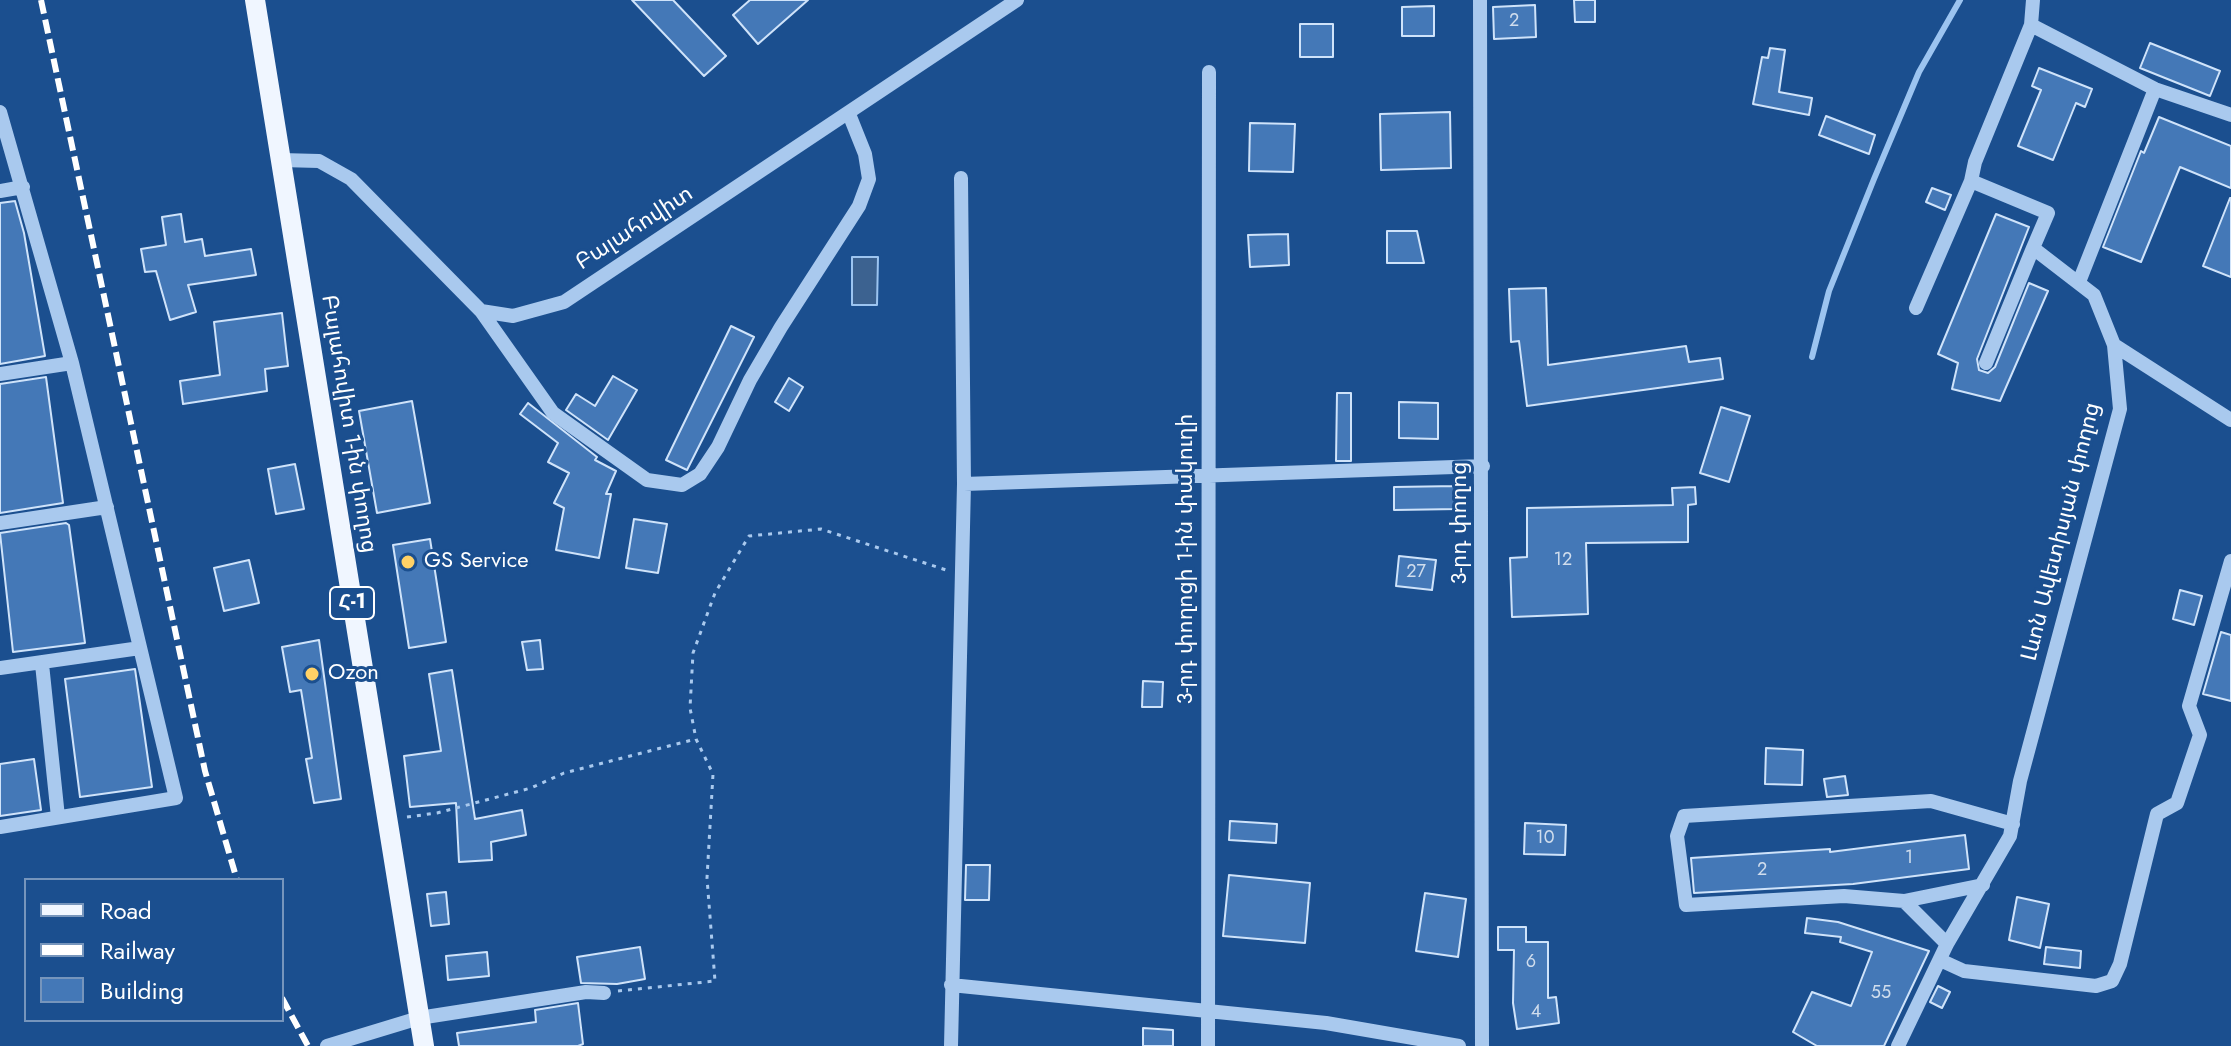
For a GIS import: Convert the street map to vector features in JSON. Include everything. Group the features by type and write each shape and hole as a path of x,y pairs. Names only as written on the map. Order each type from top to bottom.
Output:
{"main road":[{"name":"Բալահովիտ 1-ին փողոց","path":"255,0 424,1046"}],"street":[{"name":"Բալահովիտ","path":"481,311 513,316 564,302 1017,0"},
{"name":"3-րդ փողոց","path":"1480,0 1482,1046"},
{"path":"1916,308 1971,181 1975,162 2031,25 2033,0"},
{"path":"2031,25 2155,89 2231,115"},
{"name":"3-րդ փողոցի 1-ին փակուղի","path":"1208,1046 1209,72"},
{"path":"2079,282 2155,89"},
{"path":"0,112 72,363 176,798 0,827"},
{"path":"281,160 319,161 351,179 481,311 553,413 647,480 682,485 700,474 718,447 750,380 781,327 859,206 869,179 865,154 849,114"},
{"path":"951,1046 964,484 961,178"},
{"path":"1971,181 2048,213 1986,363"},
{"path":"0,191 23,187"},
{"name":"Լևոն Ավետիսյան փողոց","path":"1898,1046 1947,944 1983,885 2013,824 2020,781 2120,409 2114,345 2094,295 2033,248"},
{"path":"2114,345 2231,420"},
{"path":"0,374 72,363"},
{"path":"964,484 1086,482 1209,473 1483,466"},
{"path":"0,523 107,507"},
{"path":"1940,960 1964,971 2096,986 2112,981 2120,964 2157,814 2177,803 2200,735 2189,706 2231,561"},
{"path":"0,668 140,648"},
{"path":"42,664 58,817"},
{"path":"1983,885 1904,901 1844,896 1686,905 1677,836 1684,816 1931,801 2013,824"},
{"path":"1904,901 1947,944"},
{"path":"951,985 1326,1023 1459,1046"},
{"path":"327,1046 419,1018 586,992 604,993"}],"path":[{"path":"604,993 715,981 707,878 713,774 696,739 690,708 693,653 715,593 749,536 821,529 962,574"},
{"path":"387,819 437,813 531,788 564,773 696,739"}],"water":[{"path":"852,257 878,257 877,305 852,305"}],"building":[{"path":"632,0 673,0 726,56 704,76"},
{"path":"750,0 808,0 758,44 733,15"},
{"path":"1574,0 1595,0 1595,22 1575,22"},
{"path":"1535,5 1536,37 1494,39 1493,7"},
{"path":"1434,6 1434,36 1402,36 1402,7"},
{"path":"1300,24 1333,24 1333,57 1300,57"},
{"path":"2150,43 2220,71 2210,96 2140,68"},
{"path":"1770,48 1785,50 1779,92 1812,98 1809,115 1753,104 1762,57 1768,58"},
{"path":"2039,68 2092,89 2085,107 2076,103 2053,160 2018,146 2041,90 2032,86"},
{"path":"1450,112 1451,168 1381,170 1380,114"},
{"path":"1826,116 1875,135 1869,154 1819,135"},
{"path":"2159,117 2231,146 2231,188 2180,167 2141,262 2103,247 2141,151 2144,153"},
{"path":"1250,123 1295,124 1293,172 1249,171"},
{"path":"1932,188 1951,195 1945,210 1926,202"},
{"path":"2231,198 2231,277 2203,266"},
{"path":"15,201 24,233 45,356 0,364 0,203"},
{"path":"181,214 185,242 202,239 205,256 251,249 256,275 188,285 196,312 170,320 156,271 145,272 141,249 166,245 162,217"},
{"path":"1996,214 2029,227 1977,359 1979,370 1988,373 1995,367 2029,283 2048,291 2000,401 1952,389 1958,363 1938,354"},
{"path":"1387,231 1417,231 1424,263 1387,263"},
{"path":"1288,234 1289,265 1250,267 1248,235"},
{"path":"1546,288 1548,365 1686,346 1689,362 1720,358 1723,379 1527,406 1519,341 1511,342 1509,289"},
{"path":"282,313 288,366 265,369 267,391 183,404 180,381 220,375 214,322"},
{"path":"731,326 754,337 687,470 666,460"},
{"path":"613,376 637,390 608,440 566,410 576,394 595,406"},
{"path":"46,377 63,503 0,513 0,384"},
{"path":"789,378 803,387 789,411 775,402"},
{"path":"1337,393 1351,393 1351,461 1336,461"},
{"path":"412,401 430,503 377,513 359,411"},
{"path":"1399,402 1438,403 1438,439 1399,438"},
{"path":"528,403 597,457 595,460 616,471 606,494 611,494 599,558 556,550 564,508 554,503 569,473 548,462 558,443 520,414"},
{"path":"1721,407 1750,416 1729,482 1700,473"},
{"path":"295,464 304,509 276,514 268,469"},
{"path":"1457,486 1458,509 1394,510 1394,487"},
{"path":"1695,487 1696,504 1688,505 1688,542 1586,543 1588,614 1512,617 1510,558 1527,557 1527,508 1673,505 1672,488"},
{"path":"634,519 667,524 658,573 626,568"},
{"path":"69,525 85,643 13,652 0,533"},
{"path":"430,539 446,642 409,648 393,545"},
{"path":"1399,556 1436,560 1432,590 1396,586"},
{"path":"249,560 259,603 224,611 214,568"},
{"path":"2180,590 2202,596 2194,625 2173,619"},
{"path":"2221,632 2231,635 2231,701 2203,694"},
{"path":"319,640 341,799 314,803 306,759 312,758 301,690 290,692 282,647"},
{"path":"540,640 543,669 527,670 522,642"},
{"path":"135,669 152,787 80,797 65,679"},
{"path":"452,670 475,819 522,810 526,835 491,842 492,860 459,862 456,803 410,807 404,756 441,751 429,674"},
{"path":"1143,681 1163,682 1162,707 1142,707"},
{"path":"1766,748 1803,750 1802,785 1765,784"},
{"path":"34,759 41,810 0,816 0,764"},
{"path":"1845,776 1848,795 1827,797 1824,779"},
{"path":"1230,821 1277,824 1276,843 1229,840"},
{"path":"1525,823 1566,825 1565,855 1524,854"},
{"path":"1965,835 1969,869 1853,884 1694,893 1691,858 1830,849 1830,852"},
{"path":"966,865 990,865 989,900 965,900"},
{"path":"1229,875 1310,883 1305,943 1223,936"},
{"path":"446,892 449,924 431,926 427,894"},
{"path":"1425,893 1466,899 1458,957 1416,951"},
{"path":"2017,897 2049,904 2040,948 2009,940"},
{"path":"1807,918 1838,922 1929,951 1884,1046 1817,1046 1793,1032 1812,992 1851,1006 1872,952 1840,942 1841,937 1805,933"},
{"path":"1498,927 1526,927 1526,942 1548,942 1548,998 1556,997 1559,1023 1517,1029 1513,1003 1514,950 1498,950"},
{"path":"640,947 645,979 617,984 581,983 577,957"},
{"path":"2046,947 2081,951 2080,968 2044,964"},
{"path":"487,952 489,976 448,980 446,956"},
{"path":"1938,986 1950,992 1942,1008 1930,1002"},
{"path":"578,1003 583,1044 578,1046 459,1046 457,1033 536,1022 535,1010"},
{"path":"1143,1028 1173,1030 1173,1046 1143,1046"}],"waterway":[{"path":"1812,357 1829,291 1874,179 1919,72 1960,0"}],"railway":[{"path":"41,0 205,771 236,878"},
{"path":"284,1002 308,1046"}],"place":[{"name":"GS Service","path":"408,562"},
{"name":"Ozon","path":"312,674"}]}
